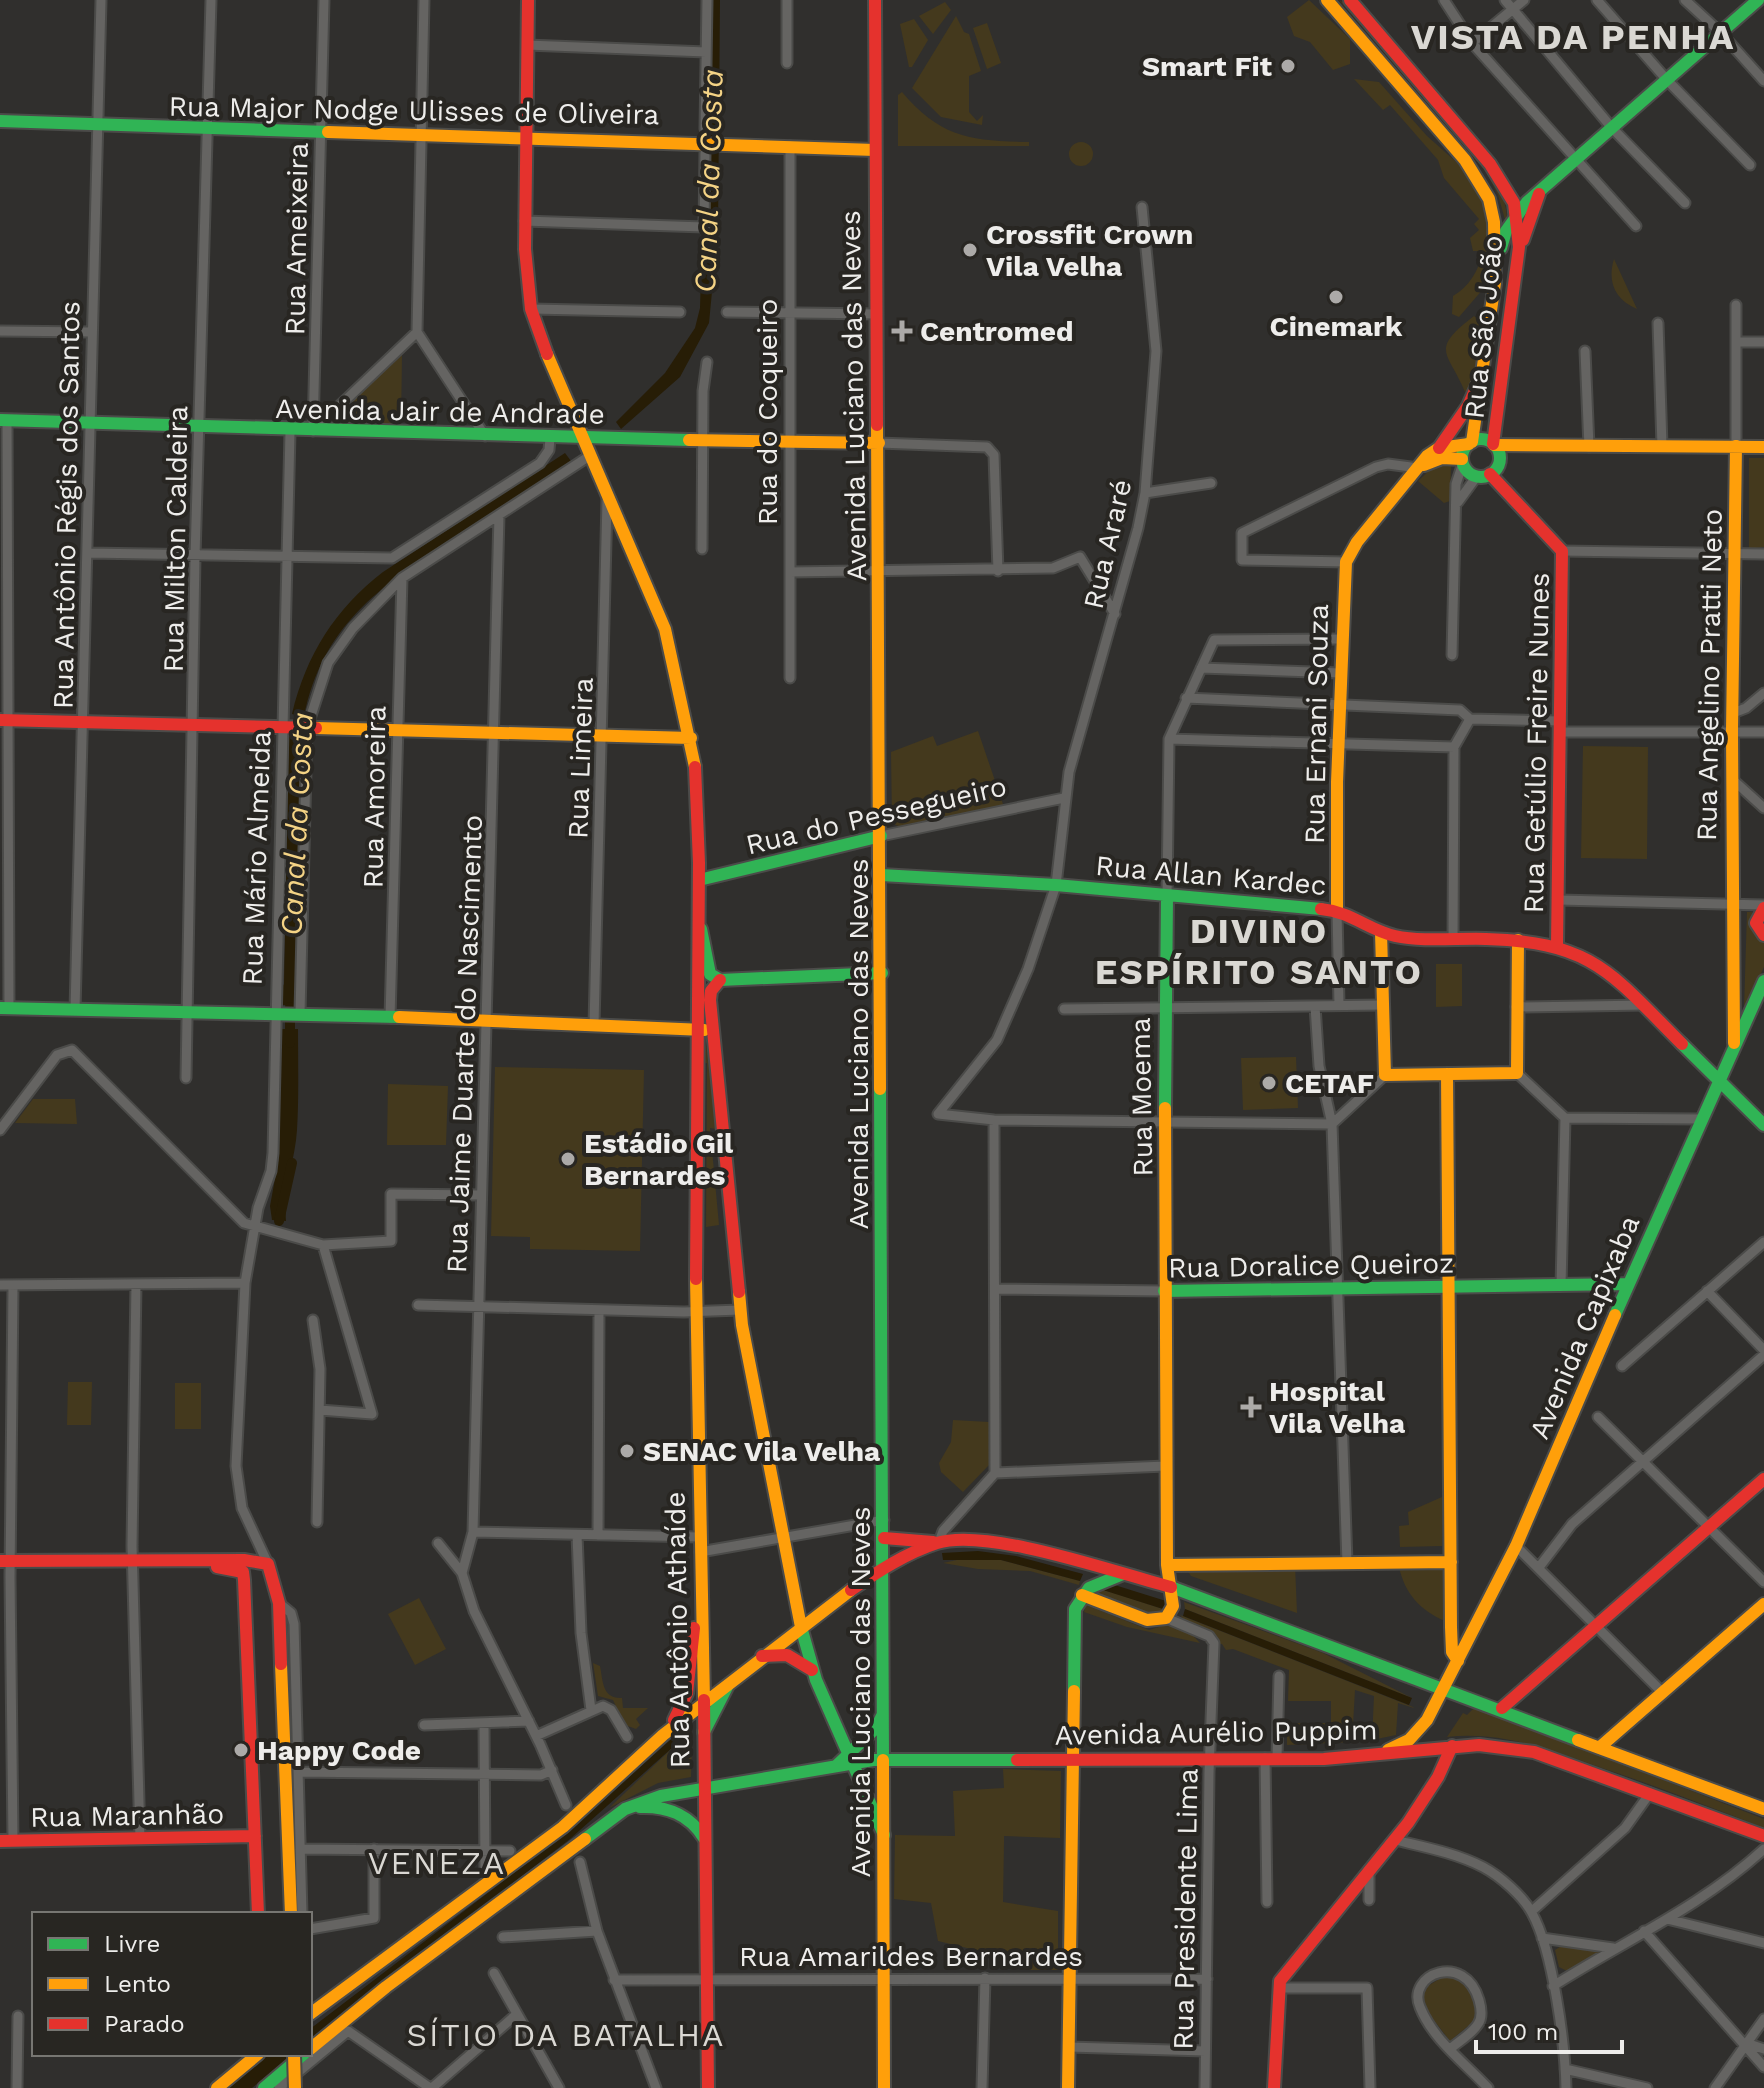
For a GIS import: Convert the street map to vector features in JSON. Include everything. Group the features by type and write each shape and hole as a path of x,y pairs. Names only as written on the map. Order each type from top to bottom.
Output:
{"main road":[{"path":"528,0 524,221 531,309 665,629 697,777 698,923 710,974 720,980 882,973"},
{"name":"Avenida Luciano das Neves","path":"875,0 882,973 884,2088"},
{"path":"1327,0 1476,175 1495,219 1497,258"},
{"path":"1350,0 1502,181 1517,215"},
{"path":"1497,258 1506,231 1537,193 1758,0"},
{"name":"Rua Major Nodge Ulisses de Oliveira","path":"0,121 706,141 875,150"},
{"path":"1502,181 1537,193"},
{"path":"1519,247 1537,193"},
{"name":"Rua São João","path":"1494,445 1519,247 1517,215"},
{"name":"Rua São João","path":"1471,443 1485,365 1497,258"},
{"path":"1346,562 1357,542 1418,468 1439,448 1468,406 1485,365"},
{"path":"1498,418 1515,443"},
{"name":"Avenida Jair de Andrade","path":"4,420 290,432 879,443"},
{"path":"1439,448 1483,440 1494,445 1764,447"},
{"path":"1462,461 1471,443"},
{"path":"1418,468 1442,458 1462,461 1477,476 1490,474 1499,458 1494,445"},
{"name":"Rua Angelino Pratti Neto","path":"1735,1045 1731,903 1736,446"},
{"name":"Rua Getúlio Freire Nunes","path":"1490,474 1562,551 1557,945"},
{"name":"Rua Ernani Souza","path":"1337,911 1346,562"},
{"path":"3,720 691,738"},
{"name":"Rua do Pessegueiro","path":"699,880 881,836"},
{"name":"Rua Allan Kardec","path":"881,875 1056,885 1337,911 1381,932 1401,937 1518,940 1557,945 1595,962 1645,1005 1764,1125"},
{"name":"Rua Moema","path":"1166,1618 1173,1606 1167,1565 1164,1291 1168,1123 1165,1008 1167,897"},
{"path":"1764,907 1756,923 1764,935"},
{"name":"Rua Antônio Athaíde","path":"698,923 696,1312 708,2088"},
{"path":"1381,932 1385,1075 1517,1073 1518,940"},
{"path":"720,980 710,995 740,1310 783,1538 812,1670 884,1835"},
{"name":"Avenida Capixaba","path":"1370,1757 1409,1740 1427,1720 1444,1690 1516,1546 1700,1119 1764,981"},
{"path":"5,1008 298,1013 697,1027 710,1034 716,1048"},
{"path":"1447,1074 1451,1627 1452,1652 1458,1661"},
{"name":"Rua Doralice Queiroz","path":"1164,1291 1338,1291 1628,1284"},
{"path":"1502,1708 1764,1479"},
{"path":"884,1538 1003,1544 1171,1587 1444,1690 1502,1708 1764,1809"},
{"path":"312,2013 563,1827 704,1700 800,1626 884,1567 938,1542"},
{"path":"149,1563 244,1560 268,1564 279,1603 291,1912"},
{"path":"5,1561 133,1562 234,1568 243,1572 258,1912"},
{"path":"1146,1580 1159,1576 1167,1565 1451,1562"},
{"path":"663,1735 680,1711 687,1693 699,1572"},
{"path":"1068,2088 1075,1609 1082,1595 1105,1579 1123,1574"},
{"path":"1082,1595 1147,1620 1166,1618"},
{"path":"1600,1747 1764,1604"},
{"path":"1451,1627 1467,1643"},
{"path":"760,1657 787,1655 812,1670"},
{"path":"704,1732 734,1677"},
{"path":"312,2047 616,1814 652,1798 837,1765 850,1758 876,1728 883,1712"},
{"name":"Avenida Aurélio Puppim","path":"850,1758 1370,1757 1479,1745 1534,1752 1764,1836"},
{"path":"1274,2088 1280,1984 1395,1840 1438,1777 1452,1746"},
{"path":"616,1814 644,1807 671,1810 692,1821 704,1838"},
{"name":"Rua Maranhão","path":"7,1841 255,1836"},
{"path":"217,2088 255,2056"},
{"path":"294,2056 295,2088"},
{"path":"264,2088 302,2056"}],"street":[{"name":"Rua Antônio Régis dos Santos","path":"75,1010 85,722 91,332 101,0"},
{"name":"Rua Milton Caldeira","path":"186,1078 195,557 211,0"},
{"name":"Rua Ameixeira","path":"313,431 324,0"},
{"path":"424,0 417,332 485,436"},
{"path":"524,221 704,227 707,0"},
{"path":"787,0 787,63"},
{"path":"1444,0 1472,43 1636,226"},
{"path":"1505,0 1612,128 1685,203"},
{"path":"1472,43 1524,0"},
{"path":"1597,0 1667,80 1750,165"},
{"path":"1685,0 1762,74"},
{"path":"527,45 706,52"},
{"name":"Rua do Coqueiro","path":"790,146 790,678"},
{"name":"Rua Araré","path":"994,1120 938,1114 997,1040 1028,969 1056,885 1069,772 1115,614 1145,493 1156,351 1142,207"},
{"name":"Rua Angelino Pratti Neto","path":"1736,305 1736,446"},
{"path":"531,309 680,312"},
{"path":"727,312 877,314"},
{"path":"1658,323 1662,446"},
{"path":"0,331 91,332"},
{"path":"313,431 417,332"},
{"path":"1736,342 1764,342"},
{"path":"1585,351 1589,447"},
{"path":"702,549 702,441 707,362"},
{"path":"4,420 5,1008"},
{"name":"Rua Mário Almeida","path":"268,1564 242,1508 236,1466 245,1283 258,1208 272,1162 286,728 290,432"},
{"path":"88,553 390,558 540,463 549,450 550,438"},
{"path":"879,443 987,447 994,455 998,571"},
{"path":"298,1013 305,728 318,686 338,645 402,578 591,455"},
{"path":"1452,655 1456,484 1462,461"},
{"path":"1346,562 1242,560 1242,533 1376,467 1388,464 1418,468"},
{"path":"1456,505 1477,476"},
{"path":"1145,493 1211,483"},
{"name":"Rua Limeira","path":"594,1025 607,493"},
{"name":"Rua Jaime Duarte do Nascimento","path":"462,1573 473,1532 499,515"},
{"path":"1562,551 1764,554"},
{"path":"790,572 998,571 1053,568 1080,557 1115,614"},
{"name":"Rua Amoreira","path":"390,1018 402,578"},
{"name":"Rua Moema","path":"1167,897 1169,739 1214,640 1342,639"},
{"path":"1201,668 1341,673"},
{"path":"1733,713 1746,708 1764,693"},
{"path":"1186,698 1460,710 1470,719 1561,726 1764,732"},
{"path":"1453,939 1454,747 1470,719"},
{"path":"1169,739 1454,747"},
{"path":"1732,779 1764,808"},
{"name":"Rua do Pessegueiro","path":"881,836 1064,798"},
{"path":"1559,900 1731,903 1764,907"},
{"name":"Rua Ernani Souza","path":"1337,911 1339,1005"},
{"path":"1064,1009 1383,1005"},
{"path":"1516,1007 1645,1005"},
{"path":"1315,1006 1317,1055 1332,1124 1347,1563"},
{"path":"0,1130 57,1055 68,1050 79,1054 244,1223 255,1228 323,1245 391,1241 391,1194 481,1195"},
{"path":"1517,1073 1565,1118 1700,1119"},
{"path":"938,1542 943,1531 995,1473 994,1120 1332,1124 1385,1075"},
{"path":"1561,1286 1565,1118"},
{"path":"1622,1366 1764,1242"},
{"path":"320,1410 372,1414 323,1245"},
{"path":"0,1285 245,1283"},
{"path":"136,1284 133,1562 140,1839"},
{"path":"7,1841 12,1736 5,1561 13,1286"},
{"name":"Rua Doralice Queiroz","path":"995,1289 1164,1291"},
{"path":"1540,1566 1572,1524 1764,1353 1707,1291"},
{"path":"418,1305 599,1311 740,1310"},
{"path":"598,1535 599,1311"},
{"path":"313,1320 320,1361 317,1522"},
{"path":"1598,1417 1764,1582"},
{"path":"995,1473 1166,1466"},
{"path":"700,1552 884,1520"},
{"path":"473,1532 699,1537"},
{"path":"577,1535 581,1633 591,1710"},
{"path":"438,1543 462,1573 474,1611 529,1721 566,1805"},
{"path":"1516,1546 1540,1566 1662,1692"},
{"path":"279,1603 291,1613 294,1624 302,1912"},
{"name":"Rua Presidente Lima","path":"1166,1618 1209,1636 1214,1643 1209,1757 1205,2088"},
{"path":"1267,1902 1271,1758 1279,1676"},
{"path":"536,1736 591,1710 608,1707 627,1737"},
{"path":"424,1725 529,1721"},
{"path":"484,1723 485,1870"},
{"path":"0,1736 12,1736"},
{"path":"298,1772 541,1775 552,1770"},
{"path":"1532,1911 1625,1828 1650,1793"},
{"path":"1395,1840 1454,1855 1485,1868 1532,1911 1553,1986 1566,2088"},
{"path":"300,1849 510,1851"},
{"path":"312,1929 374,1918 374,1849"},
{"path":"1553,1986 1729,1881 1764,1849"},
{"path":"580,1862 597,1931 656,2088"},
{"path":"1369,1869 1369,1900"},
{"path":"1667,1919 1764,1943"},
{"path":"503,1937 597,1931"},
{"path":"1644,1931 1764,2067"},
{"path":"1542,1938 1613,1948"},
{"path":"1450,2049 1477,2026 1481,2013 1469,1979 1450,1971 1436,1974 1424,1982 1418,2000 1430,2025 1450,2049 1488,2088"},
{"path":"494,1973 559,2088"},
{"path":"982,2088 985,1978"},
{"name":"Rua Amarildes Bernardes","path":"614,1980 1207,1979"},
{"path":"1280,1984 1367,1988 1370,2088"},
{"path":"279,2088 348,2031 431,2088 517,2014"},
{"path":"17,2088 18,2016"},
{"path":"1715,2088 1764,2019"},
{"path":"1746,2043 1764,2049"},
{"path":"1069,2047 1205,2051"},
{"path":"1565,2069 1647,2088"}],"shaded area":[{"path":"1309,0 1350,39 1350,64 1333,70 1310,42 1294,36 1287,17"},
{"path":"1339,0 1347,5 1488,169 1504,202 1506,223 1498,195 1486,172"},
{"path":"945,2 951,10 933,34 919,16"},
{"path":"956,16 964,32 969,34 981,71 969,76 969,112 977,121 983,115 982,125 941,117 912,88"},
{"path":"914,19 928,40 912,67 909,67 900,24"},
{"path":"987,23 1001,63 987,69 973,28"},
{"path":"1354,79 1379,82 1427,136 1463,168 1487,205 1492,229 1490,281 1459,317 1452,314 1453,296 1473,277 1483,251 1473,251 1470,238 1479,230 1474,224 1479,219 1444,178 1438,160 1390,105 1383,110"},
{"path":"902,92 930,119 958,134 1029,142 1029,146 898,146 898,95"},
{"path":"1081,142 1090,145 1093,154 1090,163 1081,166 1072,163 1069,154 1072,145"},
{"path":"1614,259 1637,309 1623,301 1612,283"},
{"path":"1474,316 1479,320 1483,316 1484,345 1475,377 1465,392 1446,352 1451,337"},
{"path":"402,355 401,425 328,424"},
{"path":"1749,458 1764,458 1764,547 1749,549"},
{"path":"1436,464 1451,466 1450,501 1444,503 1418,481"},
{"path":"978,731 1004,807 900,827 892,823 891,752 933,736 937,746"},
{"path":"1583,746 1648,747 1647,859 1581,858"},
{"path":"1747,912 1752,912 1753,930 1764,941 1764,967 1744,1009"},
{"path":"1436,964 1462,964 1462,1006 1436,1007"},
{"path":"703,1040 712,1059 716,1129 710,1128 719,1225 706,1227 707,1063 703,1063"},
{"name":"CETAF","path":"1296,1057 1298,1108 1243,1110 1241,1058"},
{"name":"Estádio Gil Bernardes","path":"495,1067 644,1070 640,1251 530,1249 530,1237 491,1236"},
{"path":"388,1084 448,1086 446,1145 387,1145"},
{"path":"33,1099 75,1099 77,1124 15,1123"},
{"path":"68,1382 92,1382 91,1425 67,1425"},
{"path":"175,1383 201,1383 201,1429 175,1429"},
{"path":"953,1420 989,1422 989,1465 963,1492 941,1472 939,1463 951,1442"},
{"path":"1442,1497 1442,1546 1400,1547 1399,1526 1409,1525 1408,1512"},
{"path":"966,1558 1001,1560 1080,1581 1079,1585 1030,1571 978,1569 943,1563"},
{"path":"1295,1565 1297,1613 1191,1576 1185,1567"},
{"path":"1443,1566 1445,1621 1415,1600 1405,1585 1399,1567"},
{"path":"1101,1589 1166,1608 1162,1613 1152,1614 1098,1594"},
{"path":"419,1598 446,1649 415,1665 388,1614"},
{"path":"1184,1602 1323,1653 1412,1698 1185,1609"},
{"path":"1086,1605 1149,1630 1179,1621 1200,1643 1127,1627 1084,1612"},
{"path":"1180,1615 1414,1708 1398,1703 1396,1735 1372,1740 1374,1696 1355,1690 1352,1742 1287,1745 1287,1723 1331,1723 1331,1701 1288,1701 1289,1670 1233,1649 1226,1650 1222,1644 1206,1642"},
{"path":"593,1663 600,1666 607,1692 615,1698 622,1698 623,1708 648,1708 636,1719 640,1725 636,1729 625,1725 613,1700 598,1696"},
{"path":"1475,1707 1764,1819 1764,1828 1545,1749 1507,1739 1447,1737 1463,1713 1467,1715"},
{"path":"686,1725 692,1733 691,1777 658,1783 609,1808 681,1740 677,1734"},
{"path":"1003,1769 1061,1771 1060,1838 1004,1836 1003,1902 1058,1911 1058,1970 1028,1970 1008,1958 938,1941 931,1903 894,1899 895,1835 955,1836 953,1791 1004,1788"},
{"path":"1563,1945 1604,1950 1567,1971 1559,1967 1555,1950"},
{"path":"1444,1976 1465,1985 1475,2006 1473,2022 1450,2041 1429,2014 1423,1996 1428,1986"}],"water":[{"path":"712,0 720,0 718,229 709,323 680,377 621,429 616,422 665,373 695,328 700,308 702,246 709,236"},
{"path":"565,453 571,461 560,470 425,557 357,612 324,658 304,717 292,714 314,653 337,618 366,586"},
{"path":"289,737 302,737 297,1002 281,1005 281,988 284,984"},
{"path":"280,1029 298,1029 297,1130 286,1197 286,1221 272,1220 270,1206 279,1157"},
{"path":"978,1551 1016,1556 1083,1574 1080,1581 1001,1560 943,1560 942,1553"},
{"path":"1105,1582 1166,1601 1163,1609 1103,1590"},
{"path":"1185,1609 1412,1698 1409,1705 1183,1616"},
{"path":"677,1734 682,1739 570,1839 312,2037 312,2027 570,1830"},
{"path":"268,2056 291,2056 252,2088 229,2088"}],"waterway":[{"name":"Canal da Costa","path":"290,1007 290,1043"},
{"name":"Canal da Costa","path":"279,1221 292,1163"}],"traffic: fast":[{"path":"1501,248 1506,231 1527,202 1758,0"},
{"path":"0,121 328,132"},
{"path":"0,420 689,440"},
{"path":"1481,439 1494,445 1500,458 1494,471 1481,477 1468,471 1462,458 1468,445 1481,439"},
{"path":"699,880 881,836"},
{"path":"881,875 1056,885 1321,909"},
{"path":"1165,1108 1167,897"},
{"path":"701,929 710,974 720,980"},
{"path":"720,980 882,973"},
{"path":"1615,1315 1764,981"},
{"path":"0,1008 399,1017"},
{"path":"1682,1044 1764,1125"},
{"path":"880,1089 883,1760"},
{"path":"1164,1291 1628,1284"},
{"path":"1074,1691 1075,1609 1089,1588 1123,1574"},
{"path":"1171,1587 1578,1740"},
{"path":"801,1627 816,1680 884,1835"},
{"path":"704,1732 727,1687"},
{"path":"837,1765 876,1728 882,1716"},
{"path":"585,1839 625,1809 661,1796 873,1760 1017,1760"},
{"path":"640,1807 676,1813 691,1823 704,1838"},
{"path":"264,2088 302,2056"}],"traffic: slow":[{"path":"1327,0 1465,160 1489,199 1494,222 1495,283 1472,442"},
{"path":"328,132 875,150"},
{"path":"547,354 665,629 695,767"},
{"path":"877,425 880,1089"},
{"path":"689,440 879,443"},
{"path":"1337,911 1337,782 1346,562 1357,542 1427,456 1439,448 1469,444"},
{"path":"1494,445 1764,447"},
{"path":"1734,1043 1732,731 1736,446"},
{"path":"1424,465 1442,458 1462,459"},
{"path":"316,728 691,738"},
{"path":"1381,932 1385,1075 1517,1073 1518,940"},
{"path":"399,1017 704,1030"},
{"path":"1447,1074 1451,1627 1452,1652 1458,1661"},
{"path":"1082,1595 1147,1620 1166,1618 1173,1606 1167,1565 1165,1108"},
{"path":"696,1279 704,1700"},
{"path":"739,1292 742,1325 801,1627"},
{"path":"1388,1750 1409,1740 1427,1720 1516,1546 1615,1315"},
{"path":"1167,1565 1451,1562"},
{"path":"312,2013 563,1827 663,1735 851,1590"},
{"path":"1600,1747 1764,1604"},
{"path":"281,1664 291,1912"},
{"path":"1068,2088 1074,1691"},
{"path":"1578,1740 1764,1809"},
{"path":"883,1760 884,2088"},
{"path":"312,2047 386,1987 585,1839"},
{"path":"217,2088 256,2056"},
{"path":"294,2056 295,2088"}],"traffic: jam":[{"path":"528,0 525,249 531,309 547,354"},
{"path":"875,0 877,425"},
{"path":"1350,0 1490,164 1514,203 1519,247 1493,444"},
{"path":"1523,240 1539,194"},
{"path":"1439,448 1468,406 1480,379"},
{"path":"1490,474 1562,551 1557,945"},
{"path":"0,720 316,728"},
{"path":"695,767 699,863 696,1279"},
{"path":"1764,908 1756,923 1764,935"},
{"path":"1321,909 1342,914 1395,936 1522,941 1576,955 1617,980 1682,1044"},
{"path":"720,980 711,991 710,1000 739,1292"},
{"path":"1502,1708 1764,1479"},
{"path":"884,1538 933,1542"},
{"path":"851,1590 914,1552 937,1543 959,1540 1019,1546 1171,1587"},
{"path":"0,1561 244,1560 268,1564 279,1603 281,1664"},
{"path":"217,1567 243,1572 244,1580 258,1912"},
{"path":"674,1720 687,1693 694,1628"},
{"path":"762,1656 787,1655 812,1670"},
{"path":"704,1700 708,2088"},
{"path":"1017,1760 1324,1759 1479,1745 1534,1752 1764,1836"},
{"path":"1274,2088 1280,1981 1408,1823 1438,1777 1452,1746"},
{"path":"0,1841 255,1836"}],"place":[{"name":"Smart Fit","path":"1288,66"},
{"name":"Crossfit Crown Vila Velha","path":"970,250"},
{"name":"Cinemark","path":"1336,297"},
{"name":"Centromed","path":"902,331"},
{"name":"CETAF","path":"1269,1083"},
{"name":"Estádio Gil Bernardes","path":"568,1159"},
{"name":"Hospital Vila Velha","path":"1251,1407"},
{"name":"SENAC Vila Velha","path":"627,1451"},
{"name":"Happy Code","path":"241,1750"}],"district":[{"name":"VISTA DA PENHA","path":"1573,36"},
{"name":"DIVINO ESPÍRITO SANTO","path":"1259,950"},
{"name":"VENEZA","path":"437,1863"},
{"name":"SÍTIO DA BATALHA","path":"566,2035"}]}
